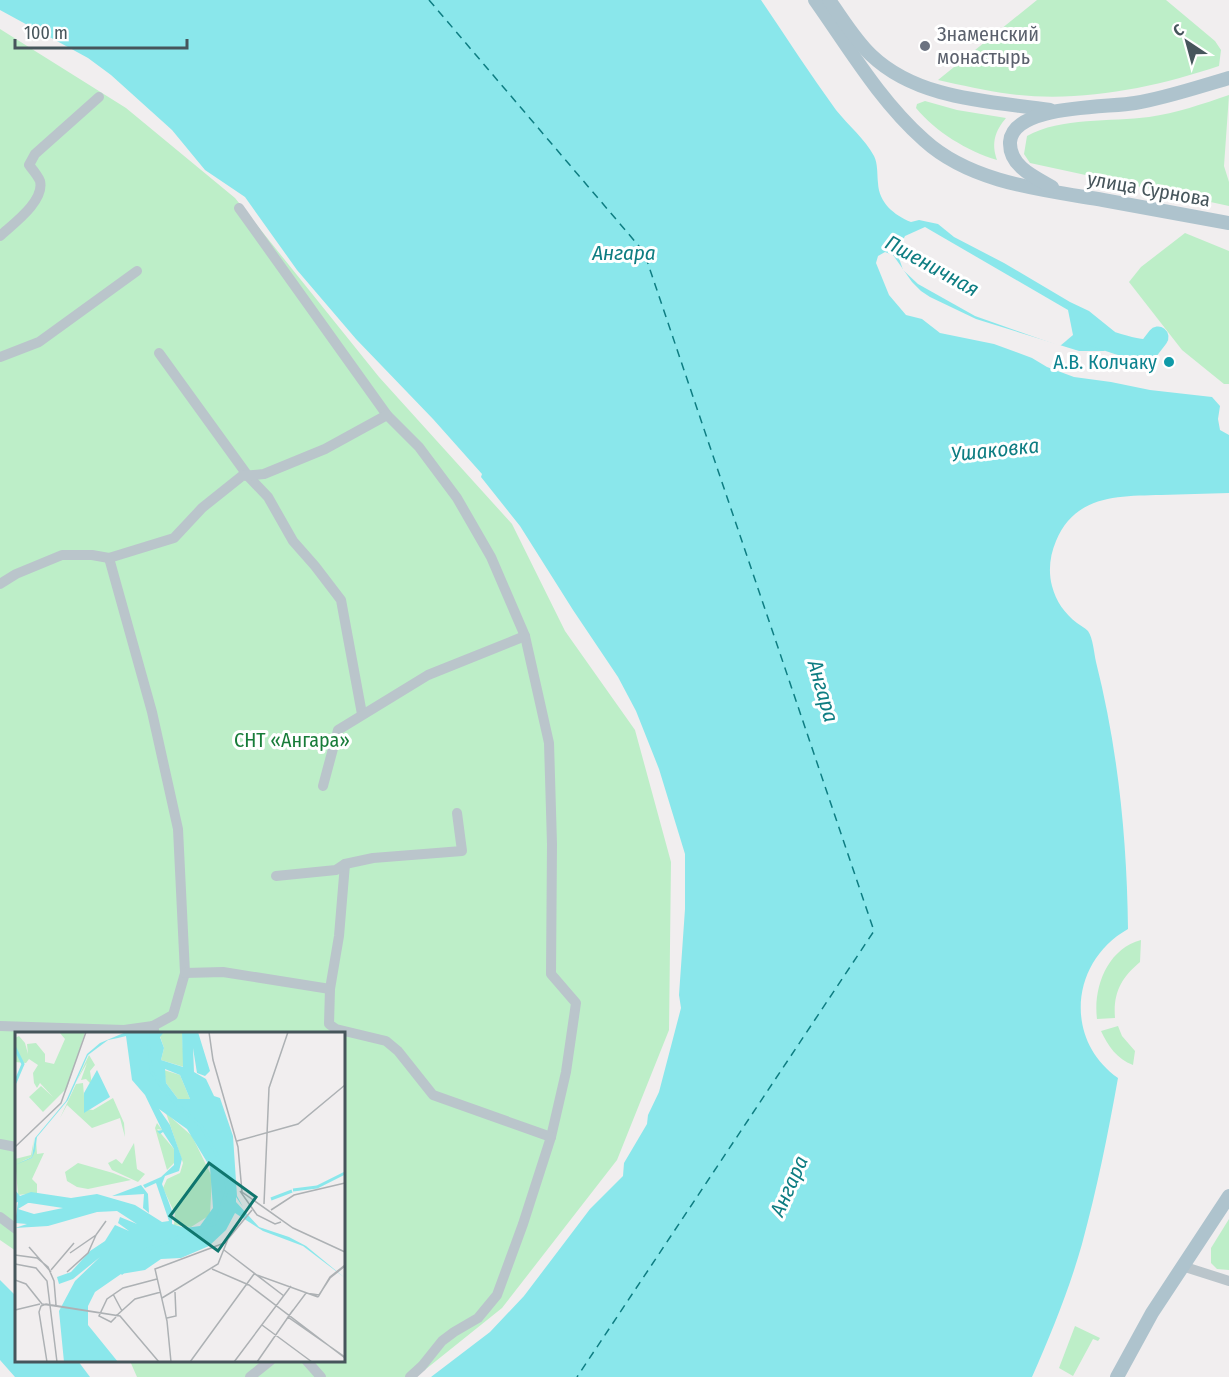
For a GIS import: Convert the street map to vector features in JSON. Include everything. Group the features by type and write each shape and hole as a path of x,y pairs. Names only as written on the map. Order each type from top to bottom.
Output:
{"main road":[{"name":"улица Сурнова","path":"815,0 882,94 908,124 933,147 961,165 981,174 1063,193 1229,223"},
{"path":"829,0 870,54 901,76 950,95 1058,111"},
{"path":"1063,193 1023,169 1014,158 1011,148 1012,134 1019,125 1031,118 1058,111 1136,103 1229,78"},
{"path":"1117,1377 1152,1313 1229,1196"}],"street":[{"path":"0,236 29,209 41,192 40,180 29,165 35,154 99,97"},
{"path":"239,208 387,415 419,447 458,498 491,557 525,636 549,742 552,844 551,974 576,1003 567,1072 551,1137 497,1295 477,1318 442,1341 410,1377"},
{"path":"0,357 39,342 137,271"},
{"path":"159,353 248,476 268,497 293,541 341,600 362,714"},
{"path":"0,584 16,574 62,555 92,555 109,558 174,538 202,508 242,476 264,474 325,449 387,415"},
{"path":"0,1026 154,1030 173,1015 185,973 178,829 152,712 109,558"},
{"path":"323,786 338,730 428,675 525,636"},
{"path":"276,876 336,870 345,864 373,858 462,851 457,813"},
{"path":"345,864 339,936 330,989 330,1024 336,1029 386,1041 398,1051 433,1095 551,1137"},
{"path":"185,973 223,972 330,989"},
{"path":"0,1144 15,1147"},
{"path":"0,1217 15,1228"},
{"path":"1182,1266 1229,1281"},
{"path":"250,1377 269,1362"},
{"path":"308,1362 321,1377"}],"green space":[{"path":"1037,0 1166,0 1215,41 1221,50 1219,66 1142,87 1063,97 1010,94 938,80"},
{"name":"СНТ «Ангара»","path":"0,29 126,108 235,198 379,377 512,524 565,631 635,730 671,862 669,1030 617,1160 502,1308 416,1377 137,1377 130,1362 345,1362 345,1032 15,1032 15,1250 0,1240"},
{"path":"1229,95 1224,166 1229,182 1229,206 1030,163 1024,154 1027,136 1040,130 1086,121 1159,115"},
{"path":"925,101 957,110 1006,118 995,138 994,148 997,160 963,146 933,125 916,108 917,104"},
{"path":"1185,233 1229,251 1229,384 1224,384 1182,350 1129,282 1141,267"},
{"path":"1141,940 1140,962 1123,980 1115,1001 1115,1018 1097,1019 1097,995 1105,971 1119,952"},
{"path":"1118,1026 1122,1036 1135,1051 1133,1065 1114,1051 1101,1031"},
{"path":"1229,1219 1229,1270 1217,1269 1211,1263 1211,1248"},
{"path":"1075,1326 1100,1338 1098,1341 1093,1339 1073,1376 1059,1368"}],"water":[{"name":"Ангара","path":"0,0 761,0 836,110 874,156 879,190 888,207 911,222 919,220 938,224 954,237 1089,311 1115,332 1114,342 1104,351 1079,351 976,319 921,291 893,255 885,252 878,256 876,263 889,295 906,315 922,319 940,333 994,344 1074,377 1150,390 1212,397 1220,406 1218,419 1220,430 1229,435 1229,493 1129,496 1086,506 1064,526 1051,557 1050,575 1058,602 1072,619 1090,634 1104,695 1120,794 1126,862 1128,929 1109,943 1095,960 1085,980 1081,1001 1082,1022 1088,1043 1100,1062 1118,1078 1093,1203 1082,1244 1059,1312 1032,1377 431,1377 490,1332 524,1296 590,1209 623,1176 624,1163 647,1124 648,1115 659,1092 681,1008 679,995 685,909 685,854 659,769 636,711 618,677 520,526 481,477 482,474 356,339 297,270 245,197 205,170 172,130 111,75 88,58 0,10"},
{"path":"0,1280 15,1295 15,1362 79,1362 90,1377 15,1377 0,1360"}],"pier":[{"path":"925,227 1068,310 1073,335 1060,346 975,316 918,284 903,270 897,252 905,236"}],"waterway":[{"name":"Пшеничная","path":"1087,334 1125,346 1148,350 1158,337"}],"ferry route":[{"path":"429,0 644,252 874,931 577,1377"}],"place":[{"name":"Знаменский монастырь","path":"925,46"},
{"name":"А.В. Колчаку","path":"1169,362"}],"water label":[{"name":"Ушаковка","path":"995,450"}]}
